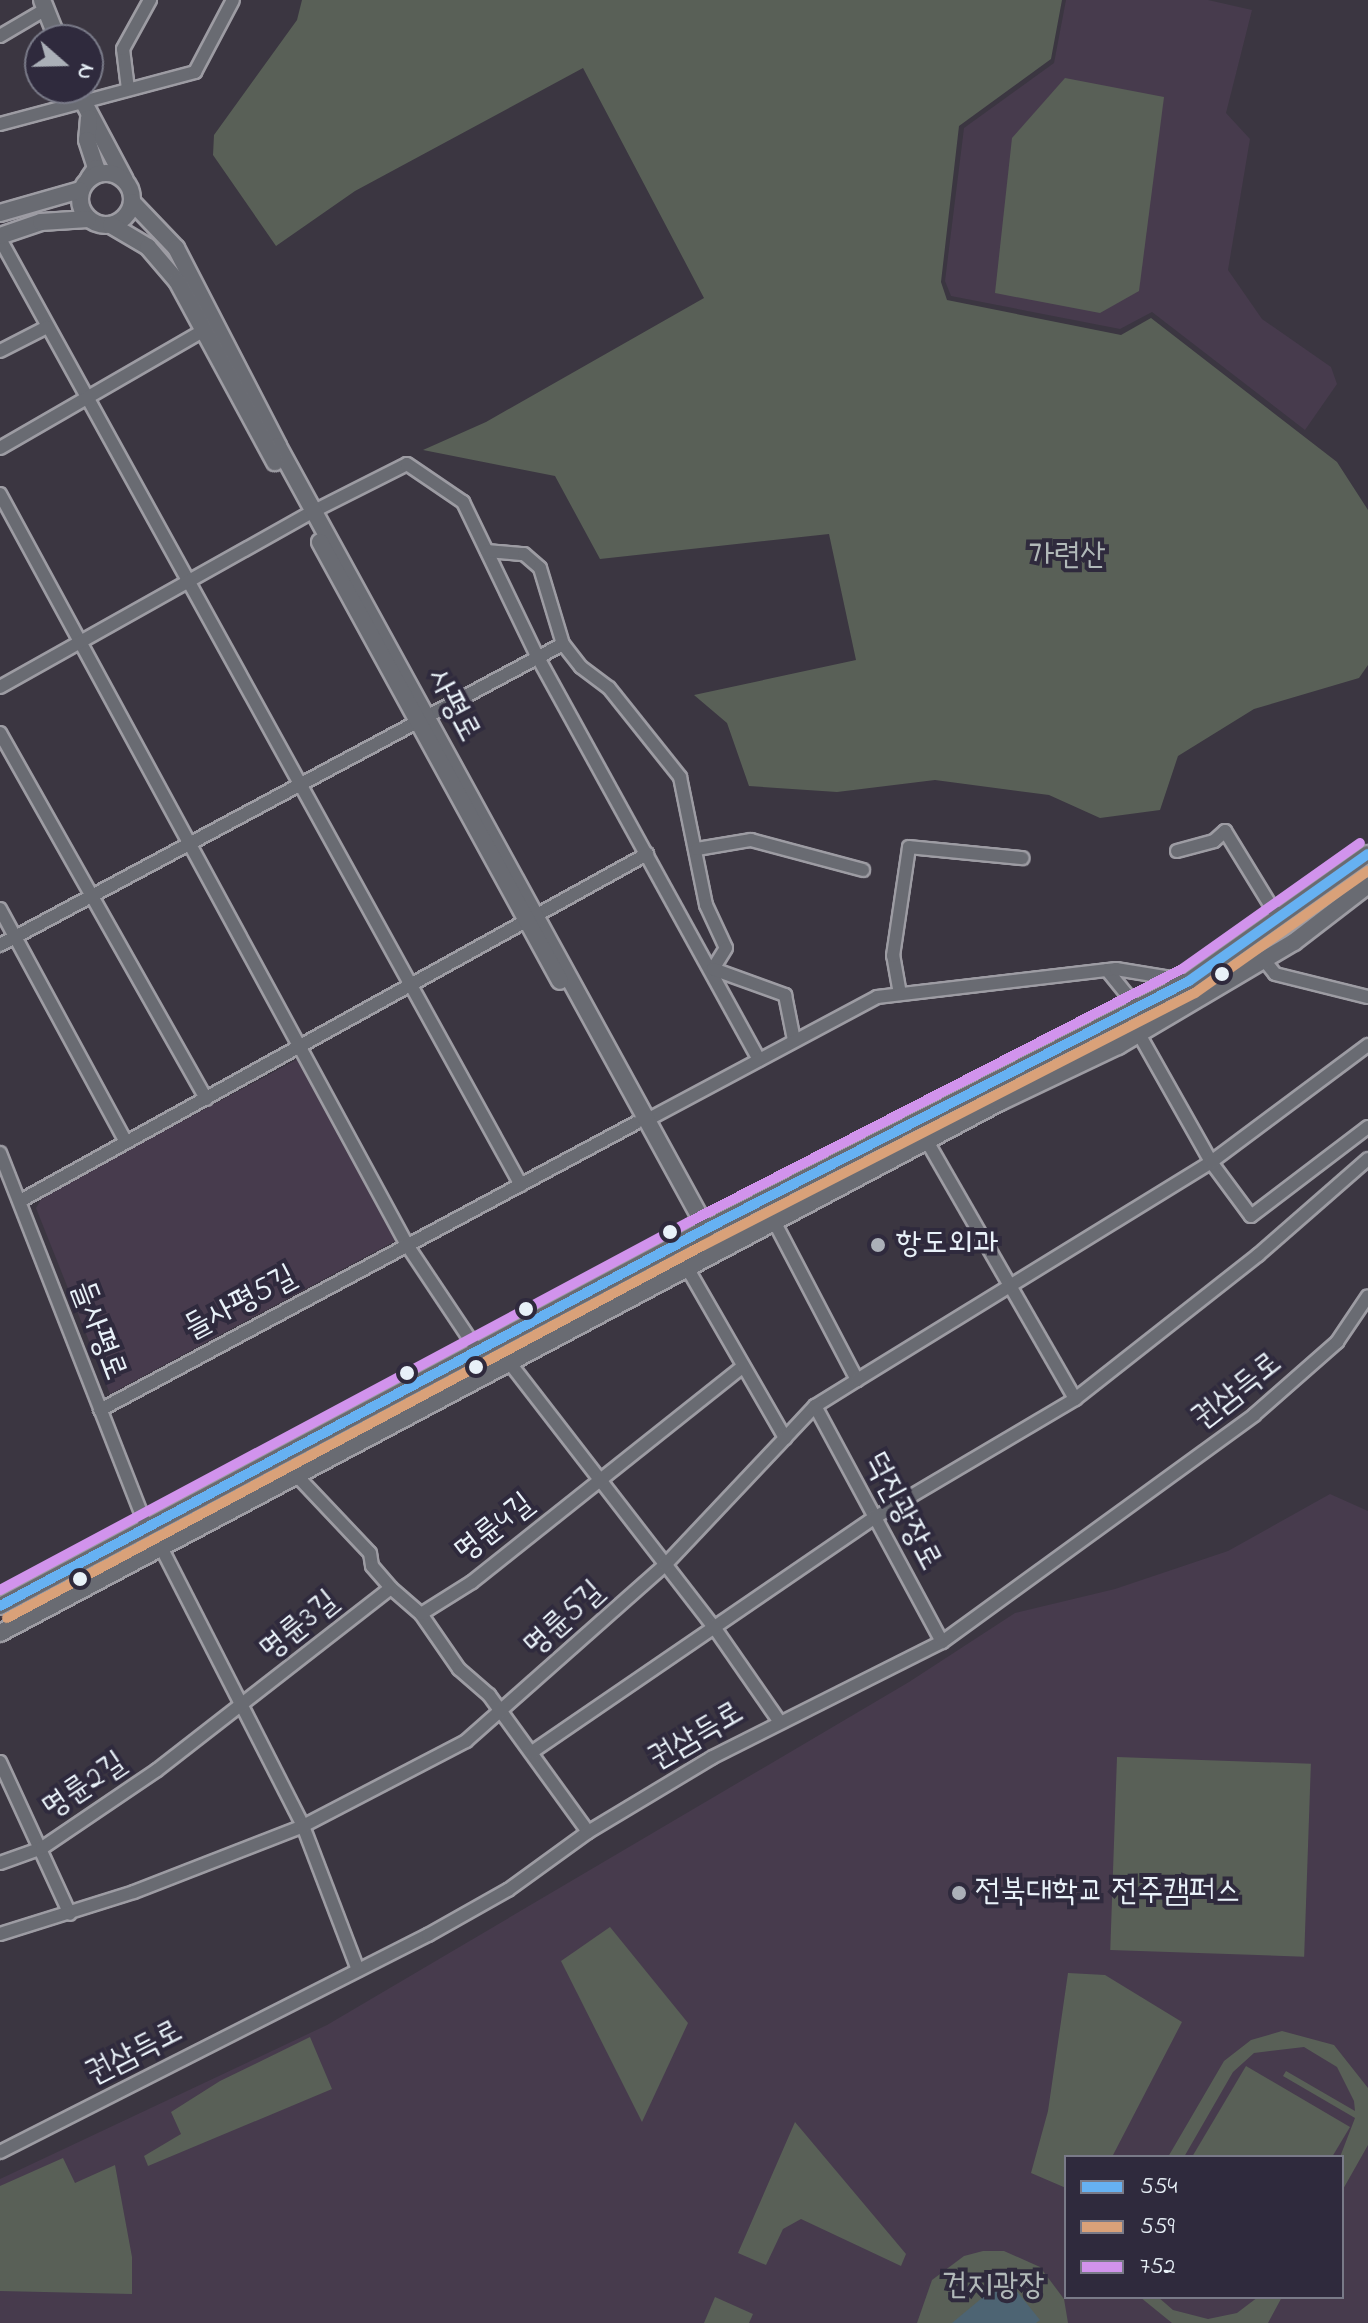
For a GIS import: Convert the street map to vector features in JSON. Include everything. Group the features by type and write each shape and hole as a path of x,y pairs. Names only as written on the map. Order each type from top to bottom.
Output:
{"street":[{"path":"128,89 123,49 150,0"},
{"path":"104,91 128,89 195,72 233,0"},
{"path":"0,36 49,3 54,24"},
{"path":"0,124 52,104"},
{"name":"사평로","path":"83,104 89,118 108,139 132,202 176,248 310,513 642,1122 701,1236 706,1263"},
{"path":"88,219 80,206 85,184 96,168 87,140 89,118"},
{"path":"0,213 85,184 104,172 125,180"},
{"path":"111,225 125,217 132,202"},
{"name":"사평로","path":"0,237 23,228 88,219 111,225 148,247 177,281 201,332 310,513"},
{"path":"0,237 409,988 521,1185"},
{"path":"0,351 47,327"},
{"path":"0,448 201,332"},
{"path":"0,687 82,644 186,579 407,464 463,502 536,654 713,969 759,1060"},
{"path":"0,494 303,1045 407,1245 479,1353"},
{"path":"487,551 524,554 540,568 563,644 581,667 609,688 680,777 706,905 726,948 713,969"},
{"path":"0,945 536,654 563,644"},
{"path":"0,733 206,1099"},
{"path":"1177,851 1214,841 1225,831 1279,919"},
{"path":"697,849 751,840 863,870"},
{"path":"900,994 893,956 909,847 1022,858"},
{"path":"20,1201 647,854"},
{"path":"0,1606 1136,1006 1189,981 1368,854"},
{"path":"0,1633 299,1478 509,1362 706,1263 1139,1034 1265,961 1368,885"},
{"path":"0,909 126,1142"},
{"path":"1265,961 1275,974 1368,997"},
{"path":"713,969 785,995 794,1040"},
{"path":"1107,970 1136,1006"},
{"name":"들사평5길","path":"100,1410 877,997 1107,970 1189,981"},
{"path":"1139,1034 1211,1162 1251,1216 1368,1127"},
{"path":"701,1236 689,1271 741,1368 785,1438 815,1406 1211,1162 1368,1045"},
{"path":"928,1143 1007,1289 1075,1399"},
{"name":"들사평로","path":"0,1153 147,1529"},
{"path":"532,1752 874,1518 1075,1399 1258,1255 1368,1159"},
{"path":"776,1225 857,1380"},
{"name":"권삼득로","path":"0,2152 508,1890 588,1832 779,1721 942,1642 1254,1415 1337,1342 1368,1296"},
{"path":"509,1362 714,1627 779,1721"},
{"path":"599,1480 741,1368"},
{"name":"덕진광장로","path":"815,1406 942,1642"},
{"name":"명륜5길","path":"500,1714 665,1565 785,1438"},
{"path":"299,1478 370,1553 372,1566 391,1588 421,1614 445,1644 447,1655 489,1695 588,1832"},
{"name":"명륜4길","path":"421,1614 472,1582 599,1480"},
{"name":"명륜3길","path":"161,1547 303,1826 358,1970"},
{"name":"명륜3길","path":"157,1770 391,1588"},
{"path":"0,1934 134,1892 303,1826 466,1741 500,1714"},
{"name":"명륜2길","path":"0,1762 70,1914"},
{"name":"명륜2길","path":"0,1863 42,1848 157,1770"}],"shaded area":[{"path":"1066,0 1208,0 1252,10 1226,113 1250,139 1228,270 1262,319 1331,367 1337,384 1305,430 1152,312 1120,329 951,296 945,281 964,128 1054,63"},
{"path":"298,1059 395,1241 110,1394 36,1208 43,1196"},
{"name":"전북대학교 전주캠퍼스","path":"1330,1494 1368,1511 1368,2323 0,2323 0,2179 327,2025 909,1682 1015,1613 1115,1589 1228,1551"}],"green space":[{"name":"가련산","path":"302,0 1062,0 1051,59 959,126 941,282 947,300 1121,335 1151,318 1337,462 1368,510 1368,665 1359,678 1254,709 1178,756 1160,810 1100,818 1049,795 935,780 837,792 749,786 727,723 694,695 856,660 829,534 600,559 555,476 423,450 486,422 704,298 583,68 355,191 276,246 213,155 214,135 297,20"},
{"path":"1065,78 1164,97 1139,291 1100,313 995,293 1012,138"},
{"path":"1117,1757 1311,1764 1304,1957 1110,1950"},
{"path":"610,1927 688,2023 642,2122 561,1961"},
{"path":"1068,1973 1105,1975 1182,2022 1113,2155 1064,2155 1064,2187 1031,2173 1048,2111"},
{"path":"1282,2031 1334,2045 1368,2088 1368,2145 1344,2187 1344,2155 1341,2155 1355,2118 1283,2076 1286,2071 1355,2111 1354,2101 1337,2067 1304,2047 1254,2053 1233,2072 1185,2155 1169,2155 1224,2061 1251,2040"},
{"path":"310,2037 332,2089 148,2166 144,2156 181,2134 171,2112 220,2081"},
{"path":"1246,2066 1350,2127 1333,2155 1193,2155"},
{"path":"795,2122 906,2254 901,2266 801,2219 783,2229 766,2265 738,2253"},
{"path":"63,2158 75,2183 115,2165 132,2257 132,2294 0,2291 0,2186"},
{"name":"건지광장","path":"983,2251 1004,2251 1040,2267 1064,2299 1068,2323 917,2323 932,2280 964,2256"},
{"path":"715,2297 753,2314 749,2323 704,2323"},
{"path":"1142,2299 1160,2299 1173,2310 1208,2319 1237,2313 1255,2299 1281,2299 1268,2323 1172,2323"}],"water":[{"path":"1006,2278 1040,2320 1036,2323 952,2323"}],"transit line":[{"name":"752","path":"0,1590 689,1222 1182,969 1360,843"},
{"name":"554","path":"0,1606 696,1234 1189,981 1368,854"},
{"name":"559","path":"7,1618 702,1246 1195,993 1368,871"}],"place":[{"name":"항도외과","path":"878,1245"},
{"name":"전북대학교 전주캠퍼스","path":"959,1893"}]}
